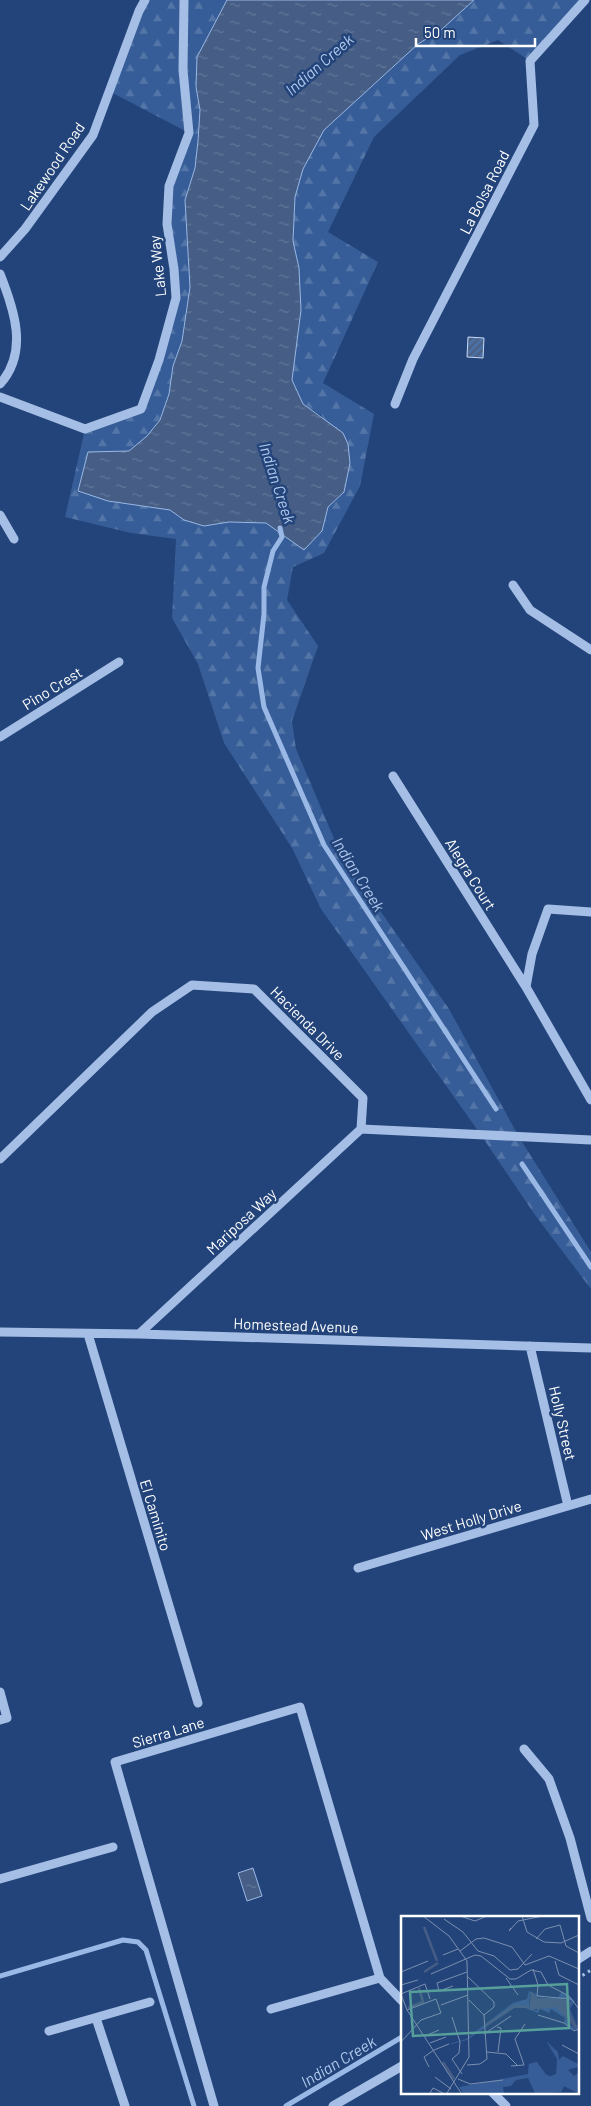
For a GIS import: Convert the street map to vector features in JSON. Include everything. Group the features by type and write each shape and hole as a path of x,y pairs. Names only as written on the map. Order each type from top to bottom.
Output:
{"street":[{"name":"Lakewood Road","path":"0,256 25,229 93,135 138,11 145,0"},
{"name":"Lake Way","path":"0,397 85,428 141,409 160,360 176,298 174,269 167,224 169,186 189,133 183,70 184,0"},
{"name":"La Bolsa Road","path":"395,404 413,359 534,125 530,61 585,0"},
{"path":"0,274 11,302 17,341 15,357 10,370 0,384"},
{"path":"0,515 14,539"},
{"path":"514,585 530,610 591,650"},
{"name":"Pino Crest","path":"0,737 119,662"},
{"name":"Alegra Court","path":"393,776 526,987 591,1100"},
{"path":"526,987 532,954 548,909 591,912"},
{"name":"Hacienda Drive","path":"0,1159 152,1012 192,985 254,989 363,1098 361,1129"},
{"path":"361,1129 591,1140"},
{"name":"Mariposa Way","path":"139,1334 361,1129"},
{"name":"Homestead Avenue","path":"0,1332 139,1334 591,1348"},
{"name":"El Caminito","path":"88,1334 198,1703"},
{"name":"Holly Street","path":"530,1346 568,1506"},
{"name":"West Holly Drive","path":"358,1568 591,1499"},
{"path":"0,1692 7,1718 0,1720"},
{"name":"Sierra Lane","path":"214,2106 115,1762 300,1707 380,1978 401,1999"},
{"path":"524,1749 550,1779 570,1838 591,1918"},
{"path":"0,1880 113,1847"},
{"path":"578,1959 591,1951"},
{"path":"271,2009 380,1978"},
{"path":"48,2031 150,2002"},
{"path":"96,2018 125,2106"},
{"path":"333,2106 401,2067"},
{"path":"494,2094 506,2106"}],"path":[{"path":"578,1977 591,1970"}],"green space":[{"path":"145,0 227,0 197,57 196,87 200,110 198,141 195,168 185,200 190,287 182,341 173,366 169,394 160,419 148,436 129,451 88,453 108,501 170,510 184,520 204,526 229,522 266,523 304,550 322,531 328,507 344,492 322,416 303,404 292,380 301,310 299,268 293,242 295,197 303,169 324,130 418,44 441,30 474,0 585,0 530,61 498,40 460,55 374,137 328,232 378,262 323,383 374,414 360,486 324,553 293,567 287,600 318,646 292,721 296,749 341,855 449,1009 519,1137 591,1252 591,1289 535,1215 481,1135 321,909 292,848 224,743 198,664 172,618 176,539 131,533 65,517 85,429 141,409 176,298 169,186 189,133 109,91"}],"water":[{"path":"227,0 474,0 441,30 418,44 324,130 303,169 295,197 293,241 299,268 301,310 292,380 303,404 343,433 348,444 350,463 344,492 328,507 322,531 304,550 266,523 229,522 204,526 184,520 170,510 108,501 78,491 88,452 129,451 147,436 160,420 169,394 173,366 182,341 190,287 185,200 195,168 198,141 200,110 196,87 197,57"},
{"path":"253,1868 262,1896 247,1901 238,1873"}],"building":[{"path":"468,337 484,338 483,358 467,357"}],"waterway":[{"name":"Indian Creek","path":"280,528 282,537 273,551 264,587 264,614 258,668 264,707 324,845 496,1109"},
{"name":"Indian Creek","path":"522,1164 591,1267"},
{"path":"0,1976 123,1940 138,1942 146,1950 194,2106"},
{"name":"Indian Creek","path":"286,2106 401,2038"}]}
